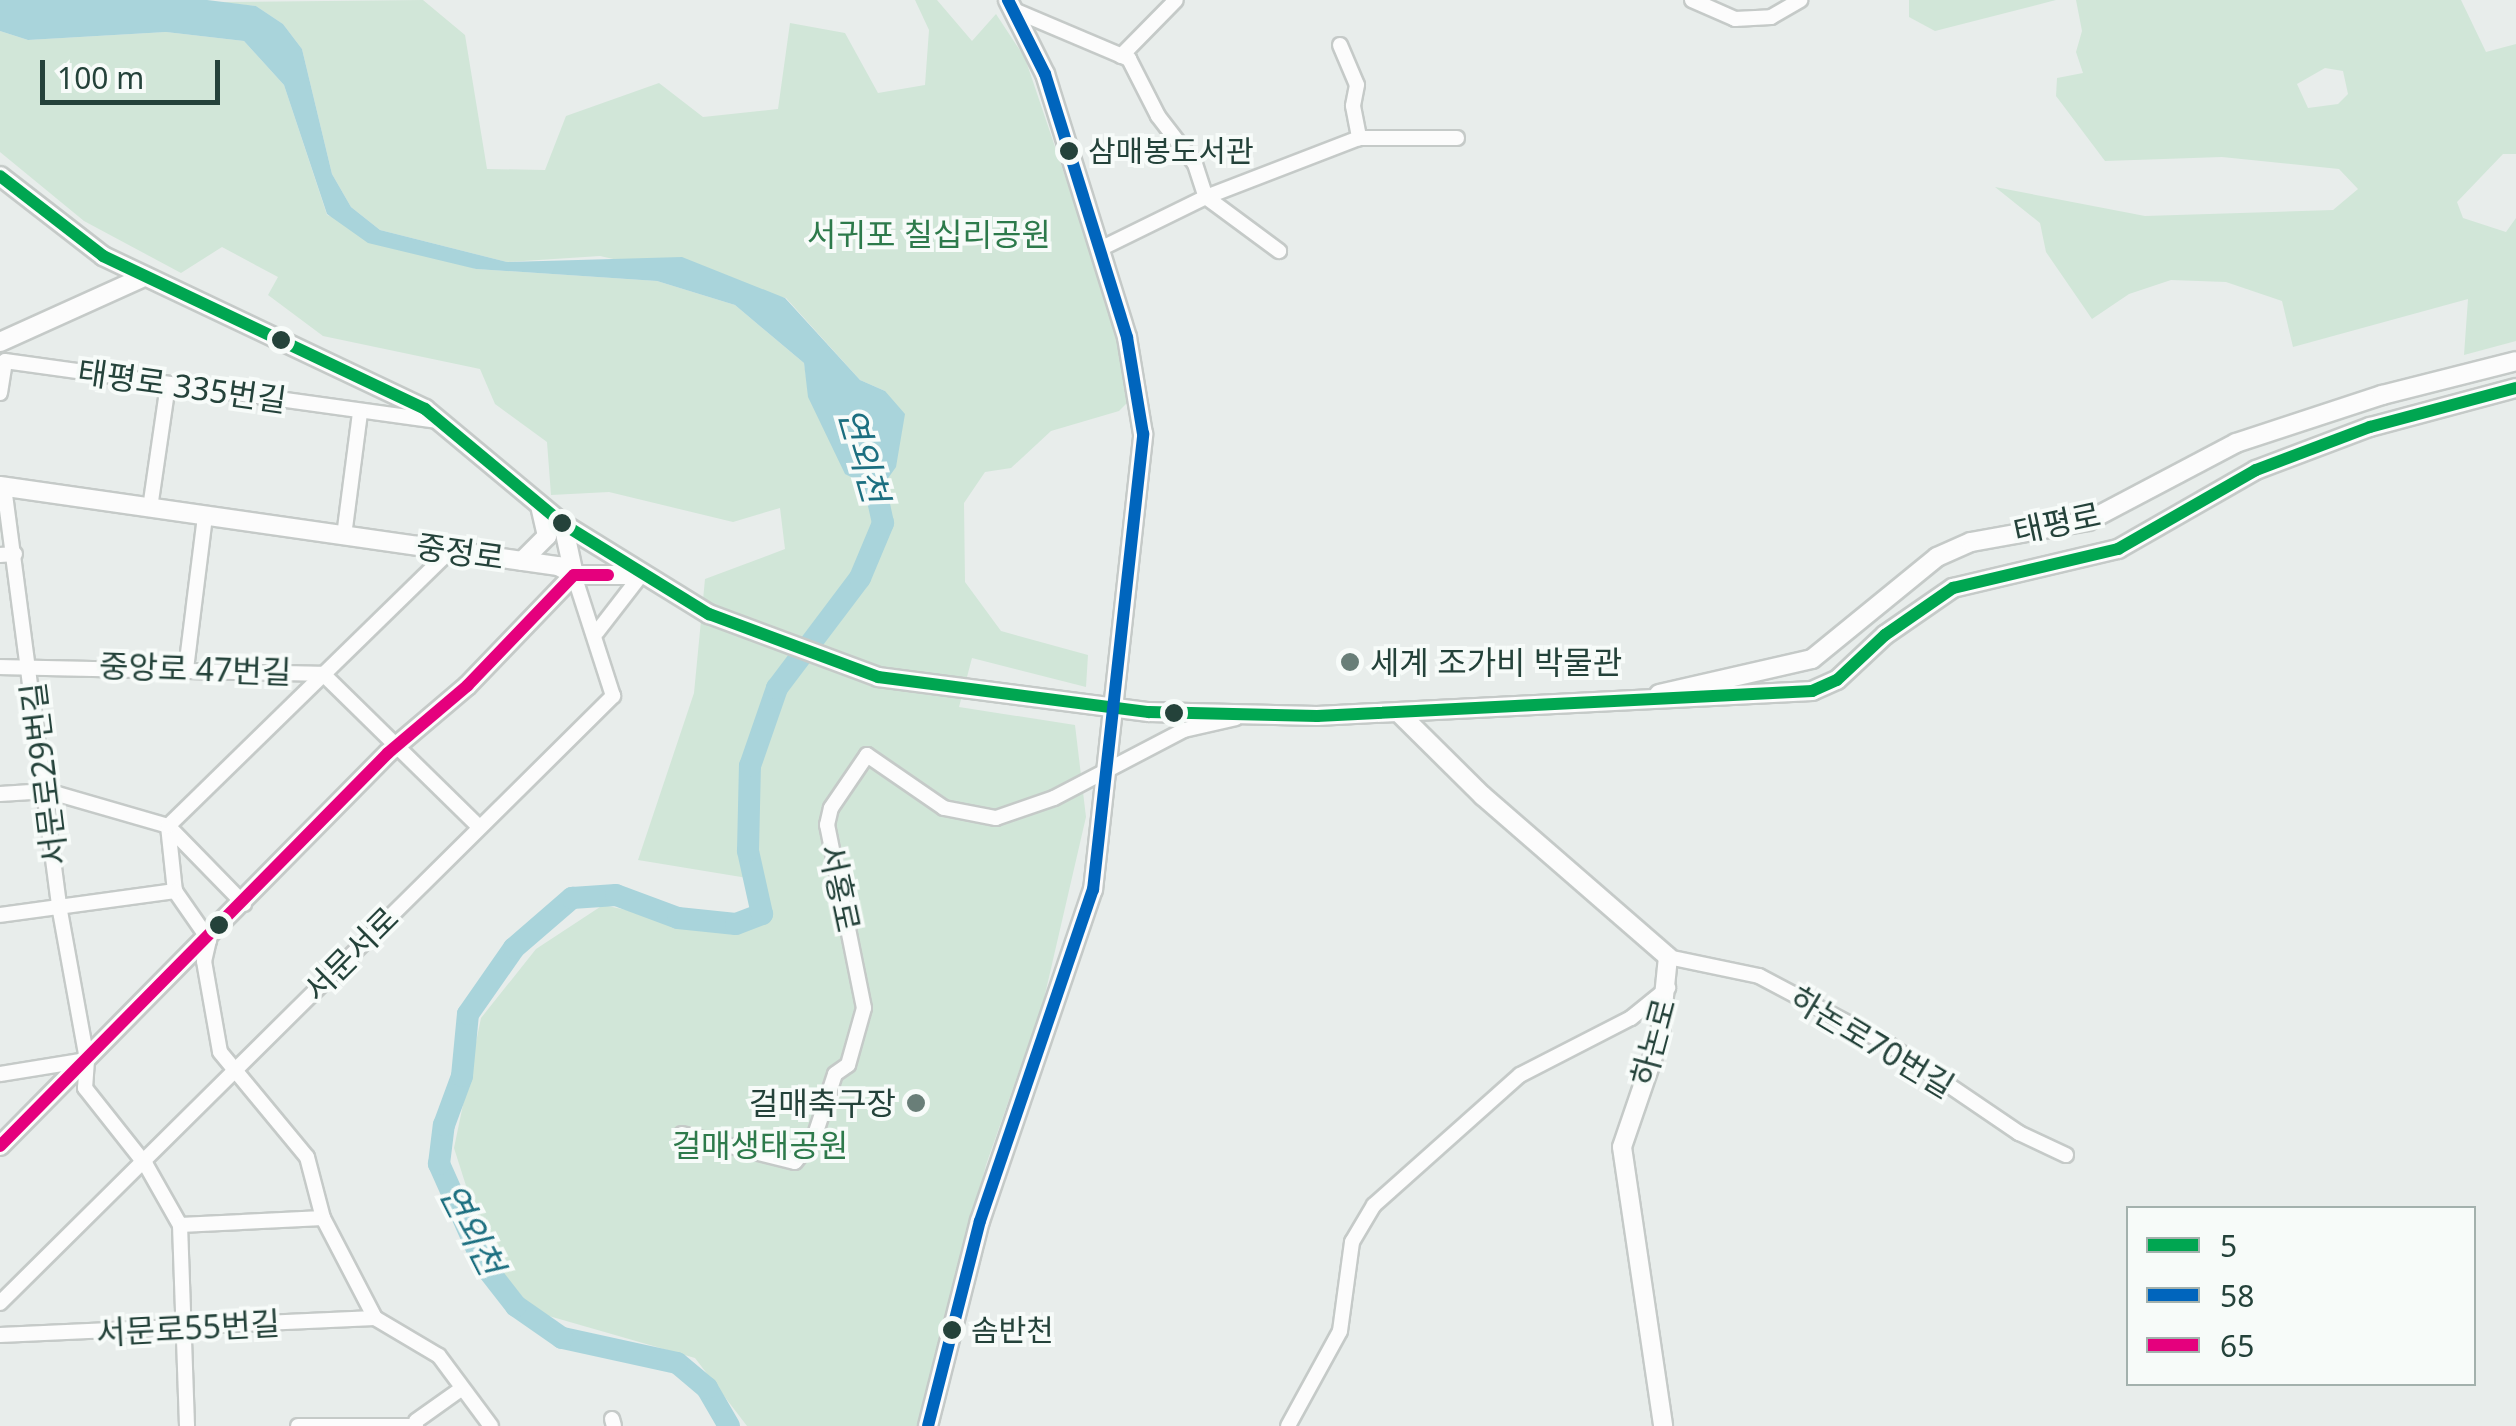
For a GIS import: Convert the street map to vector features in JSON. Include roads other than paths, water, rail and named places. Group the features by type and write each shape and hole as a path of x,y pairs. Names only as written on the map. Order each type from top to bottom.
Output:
{"street":[{"path":"1121,56 1176,0"},
{"path":"1692,0 1735,19 1771,17 1801,0"},
{"path":"1012,5 1130,59 1158,116 1195,164 1206,197 1278,250"},
{"path":"928,1426 992,1184 1094,890 1110,704 1142,434 1134,368 1100,249 1045,74 1012,5"},
{"path":"1340,45 1357,85 1352,106 1360,138"},
{"path":"1100,249 1206,197 1360,138 1456,138"},
{"name":"태평로","path":"0,176 78,240 142,278 441,420 563,524 641,574 760,635 842,667 904,682 1236,718 1812,692 1837,680 1953,588 2118,549 2256,470 2370,427 2516,388"},
{"path":"0,342 142,278"},
{"path":"0,393 2,356"},
{"name":"태평로 335번길","path":"2,356 360,412 441,420"},
{"name":"태평로","path":"1613,702 1812,659 1954,550 2088,521 2236,442 2516,361"},
{"path":"150,508 168,384"},
{"path":"344,536 360,412"},
{"name":"중정로","path":"2,487 522,560 574,575 641,574"},
{"name":"서문로29번길","path":"2,487 8,554 31,663 60,911 86,1060 85,1088 146,1166 180,1225"},
{"path":"522,560 547,536 540,504"},
{"path":"186,669 206,516"},
{"path":"0,1146 209,940 394,748 495,659 574,575 563,524"},
{"path":"168,826 450,551"},
{"path":"597,632 641,574"},
{"name":"서문서로","path":"0,1303 146,1166 478,826 613,696 597,632 574,575"},
{"name":"중앙로 47번길","path":"0,667 31,663 323,674 394,748 478,826"},
{"name":"하논로","path":"1399,713 1483,796 1668,957 1668,987 1660,1036 1622,1147 1664,1426"},
{"path":"1106,770 1184,730 1236,718"},
{"name":"서홍로","path":"682,1134 795,1162 814,1138 835,1074 848,1065 865,1000 827,825 831,808 867,755 944,808 975,817 1016,814 1106,770"},
{"path":"0,794 46,791 168,826 244,904"},
{"path":"168,826 175,891 209,940 204,961 220,1052 234,1075 308,1157 323,1218 375,1318 439,1356 491,1426"},
{"path":"0,915 60,911 175,891"},
{"name":"하논로70번길","path":"1668,957 1759,976 1890,1046 2019,1134 2066,1154"},
{"path":"1288,1426 1340,1331 1352,1242 1374,1205 1520,1075 1631,1018 1668,987"},
{"path":"0,1074 86,1060"},
{"path":"187,1426 180,1330 180,1225 323,1218"},
{"name":"서문로55번길","path":"0,1335 180,1330 375,1318"},
{"path":"298,1426 416,1424 462,1389"}],"water":[{"path":"0,0 207,0 256,6 283,24 302,49 332,174 351,207 380,230 507,262 682,257 785,298 860,380 885,391 905,414 896,467 879,491 845,474 808,397 804,363 735,305 657,281 476,269 368,243 327,214 284,85 244,41 166,32 28,40 0,31"}],"waterway":[{"name":"연외천","path":"729,1426 707,1388 677,1363 562,1338 516,1306 484,1265 439,1164 444,1125 462,1076 468,1014 514,948 572,898 616,895 678,918 736,924 762,914 748,851 750,766 777,688 860,578 883,523 870,464"}],"place":[{"name":"삼매봉도서관","path":"1069,151"},
{"name":"세계 조가비 박물관","path":"1350,662"},
{"name":"걸매축구장","path":"916,1103"},
{"name":"솜반천","path":"952,1330"}],"park label":[{"name":"서귀포 칠십리공원","path":"929,234"},
{"name":"걸매생태공원","path":"760,1145"}]}
